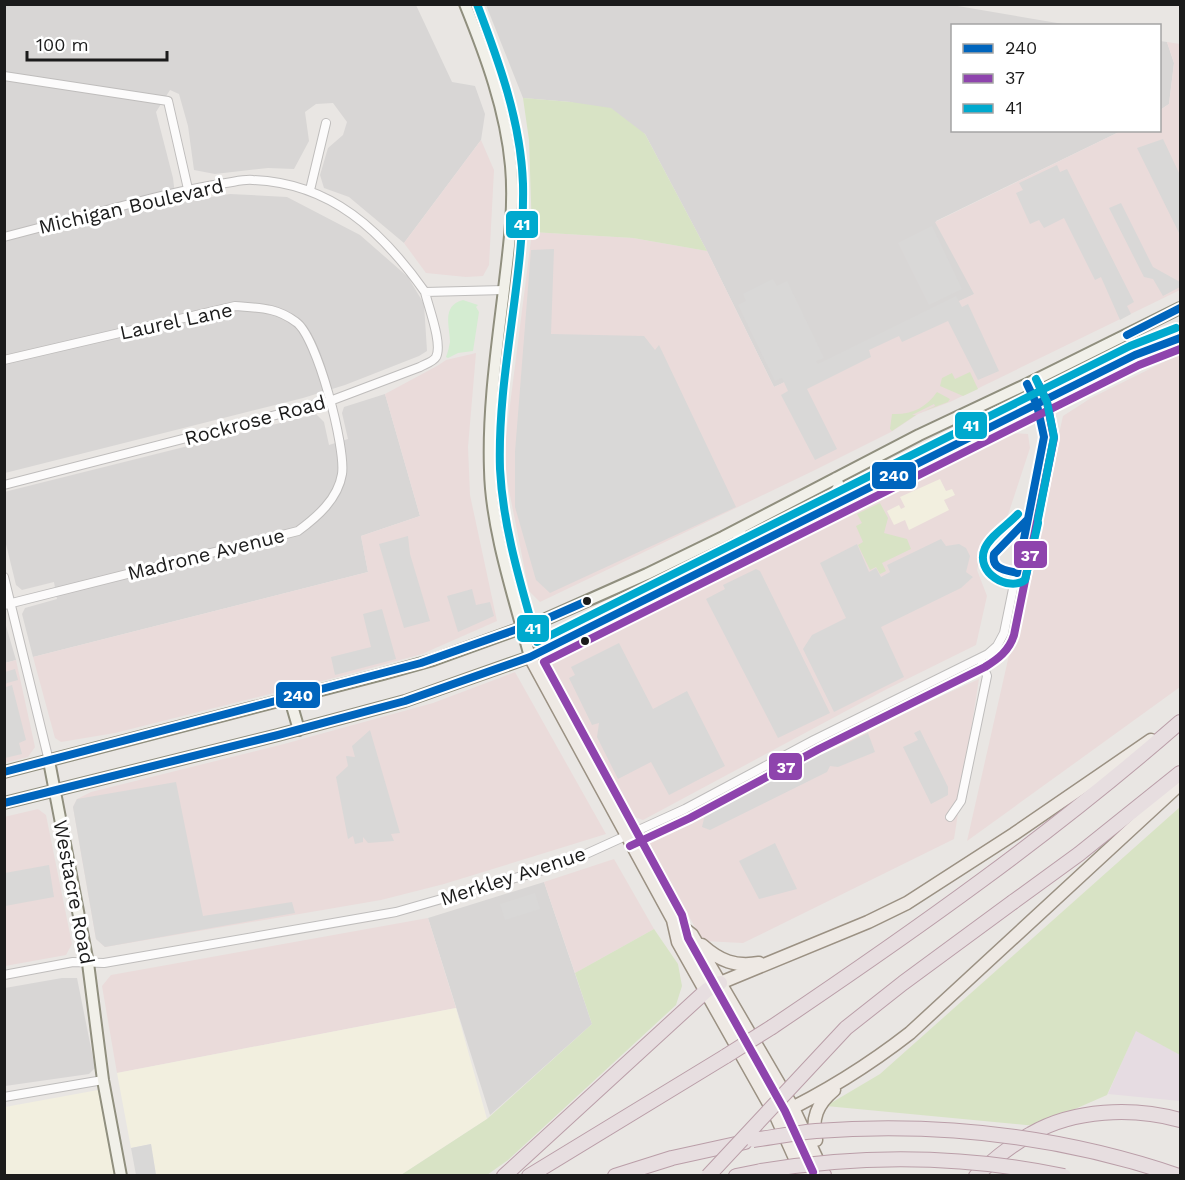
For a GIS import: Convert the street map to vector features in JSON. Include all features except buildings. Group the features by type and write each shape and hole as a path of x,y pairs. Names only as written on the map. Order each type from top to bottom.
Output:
{"highway":[{"path":"529,1176 726,1056 869,962 991,875 1119,775 1180,720"},
{"path":"708,1176 846,1028 1180,773"},
{"path":"504,1176 707,990 720,983"},
{"path":"976,1176 1006,1149 1034,1132 1060,1121 1087,1115 1121,1112 1154,1114 1180,1120"},
{"path":"615,1176 672,1158 753,1140 814,1131 889,1128 948,1130 1070,1145 1134,1160 1179,1176"},
{"path":"736,1176 828,1161 909,1158 979,1162 1064,1176"}],"main road":[{"path":"465,4 486,54 501,106 511,166 510,238 491,400 490,472 495,514 530,657 673,920 678,942 776,1116 802,1176"},
{"path":"4,772 421,663 546,619 740,529 919,435 1180,308"},
{"path":"4,803 410,700 530,657 1134,355 1180,338"},
{"path":"820,511 827,499 838,489 836,478"},
{"path":"708,567 740,538 740,529"},
{"path":"290,699 299,730"},
{"path":"720,983 907,903 1014,834 1180,720"},
{"name":"Westacre Road","path":"49,761 88,963 103,1080 121,1176"},
{"path":"776,1116 863,1067 936,1011 1180,784"},
{"path":"673,920 714,956 732,964 757,963 784,956"},
{"path":"692,935 793,1108 824,1176"},
{"path":"816,1157 814,1121 819,1106 832,1092 854,1078 863,1067"}],"street":[{"path":"4,76 168,100 188,189"},
{"path":"310,190 326,123"},
{"name":"Michigan Boulevard","path":"4,237 188,189 251,179 282,183 310,190 346,209 379,234 403,261 425,292"},
{"path":"425,292 504,290"},
{"name":"Rockrose Road","path":"4,485 330,401 430,363 436,357 438,347 425,292"},
{"name":"Laurel Lane","path":"4,360 235,306 272,309 298,323 314,349 330,401"},
{"name":"Merkley Avenue","path":"4,975 73,962 104,963 396,912 564,864 685,809 814,740 980,658 993,650 1004,633 1044,436 1037,405 1027,384"},
{"name":"Madrone Avenue","path":"8,604 298,531 326,508 342,474 341,446 330,401"},
{"name":"Westacre Road","path":"4,577 8,604 49,761"},
{"path":"950,817 962,801 987,676 980,658"},
{"path":"4,1097 103,1080"}],"shaded area":[{"path":"946,4 1063,24 951,24 951,132 1119,132 936,221 975,294 774,387 707,251 645,134 571,102 523,98 486,5"},
{"path":"5,5 416,5 452,82 475,86 485,114 481,140 404,243 349,197 324,188 320,175 328,148 343,135 347,122 333,103 316,104 305,112 309,141 294,169 268,168 215,174 194,170 188,126 179,94 170,90 156,112 173,178 176,203 230,194 287,197 360,235 408,277 424,304 427,351 345,385 303,398 5,473"},
{"path":"1161,41 1167,42 1174,63 1169,104 1161,109"},
{"path":"1167,42 1180,44 1180,290 950,402 918,414 891,432 815,470 540,602 529,591 503,460 532,232 633,238 707,251 774,387 974,294 935,222 1119,132 1161,132 1161,109 1169,104 1174,63"},
{"path":"1163,139 1180,175 1180,235 1137,148"},
{"path":"481,140 494,170 489,265 483,276 466,277 426,273 404,243"},
{"path":"1057,165 1060,172 1067,169 1134,302 1127,306 1131,314 1120,320 1101,277 1095,280 1064,218 1044,228 1039,220 1030,224 1016,193 1023,190 1019,183"},
{"path":"1121,203 1153,267 1180,282 1180,287 1163,296 1153,279 1144,277 1109,208"},
{"path":"932,226 962,289 929,305 898,243"},
{"path":"554,249 551,334 644,336 655,350 659,345 736,507 550,593 536,580 515,507 515,452 531,250"},
{"path":"773,279 777,286 787,281 824,358 816,361 818,364 956,296 962,307 968,304 999,371 978,380 948,321 902,342 899,336 869,350 871,357 807,389 837,449 815,460 781,395 788,391 782,378 775,381 738,305 746,301 743,294"},
{"path":"476,353 468,447 470,495 497,621 422,654 342,676 115,733 61,742 55,738 33,657 368,572 361,536 420,516 385,394 446,360"},
{"path":"1180,354 1180,687 967,841 1063,416 1091,398"},
{"path":"385,394 420,516 361,536 368,572 33,657 22,614 25,608 57,599 54,582 22,590 16,585 5,540 4,492 316,414 324,422 329,445 348,439 342,413 344,407"},
{"path":"1012,433 1028,434 1030,448 1004,527 986,539 982,548 977,570 987,596 976,645 887,689 643,820 632,816 549,671 552,658 588,637"},
{"path":"940,479 946,491 952,489 955,495 944,500 949,510 909,530 905,520 894,525 887,511 899,505 901,509 905,507 900,497"},
{"path":"408,536 410,554 430,621 404,628 379,544"},
{"path":"941,539 946,546 959,544 966,548 970,556 966,572 973,577 961,588 881,627 904,677 834,712 803,649 812,635 846,618 820,563 857,544 869,572 876,568 881,577 890,572 887,565"},
{"path":"756,569 760,571 830,713 778,738 706,599 725,589 723,585"},
{"path":"472,589 476,605 490,602 494,616 458,632 447,596"},
{"path":"382,609 396,659 335,675 331,657 371,647 363,614"},
{"path":"4,619 16,660 5,663 4,663"},
{"path":"619,643 653,709 687,691 725,766 669,795 651,762 618,779 597,737 599,723 592,725 569,678 575,675 571,667"},
{"path":"16,660 35,747 28,757 5,763 5,663"},
{"path":"15,669 18,680 5,685 5,672"},
{"path":"515,672 606,834 444,884 381,900 105,947 96,939 73,807 77,799 91,792 284,744 433,703"},
{"path":"979,679 954,839 743,943 703,941 649,847 648,837 658,827 830,742 835,744"},
{"path":"5,685 6,687 12,685 26,740 19,743 22,754 5,758"},
{"path":"370,730 400,833 391,834 394,841 368,843 363,837 363,842 355,844 353,836 348,839 336,777 348,766 346,756 355,757 352,746"},
{"path":"920,730 948,787 948,795 931,804 903,747 918,740 914,733"},
{"path":"868,733 875,752 838,767 830,766 827,772 710,830 702,827 707,806 736,792 736,800 743,789 761,780 760,788 764,786 767,777 788,766 791,770 806,762 804,758 830,747 835,749"},
{"path":"176,782 203,916 292,902 295,913 105,947 96,939 73,807 77,799"},
{"path":"38,809 46,815 72,944 66,955 5,966 4,817"},
{"path":"775,843 797,889 759,899 739,861"},
{"path":"614,859 654,929 575,973 544,882"},
{"path":"49,865 54,897 5,906 5,873"},
{"path":"544,882 592,1024 490,1115 428,918"},
{"path":"535,893 540,909 505,920 500,904"},
{"path":"428,918 456,1008 117,1073 102,986 111,975"},
{"path":"62,978 77,978 95,1068 89,1074 5,1086 5,988"},
{"path":"456,1008 487,1119 401,1175 156,1175 151,1144 131,1148 117,1073"},
{"path":"1136,1030 1180,1055 1180,1101 1108,1094"},
{"path":"98,1090 114,1175 5,1175 5,1107"},
{"path":"151,1144 156,1175 136,1175 131,1148"}],"green space":[{"path":"523,98 611,108 645,134 707,251 633,238 532,232 529,140"},
{"path":"463,300 478,305 473,351 458,353 448,358 446,357 450,342 449,312 456,303"},
{"path":"970,372 978,389 963,396 940,386 942,378 952,373 955,379"},
{"path":"937,392 950,399 948,402 924,411 935,406 934,404 912,415 916,415 892,431 890,429 892,414 918,409"},
{"path":"880,503 888,518 884,533 907,539 911,549 882,563 886,571 880,574 876,567 870,570 858,545 863,542 856,526 862,523 857,514"},
{"path":"1180,807 1180,1055 1136,1031 1107,1095 1036,1126 826,1106 880,1074"},
{"path":"654,929 678,964 682,986 676,1005 508,1160 487,1175 401,1175 487,1119 592,1024 575,973"}],"transit line":[{"name":"41","path":"477,4 508,92 521,161 523,184 520,255 503,397 500,469 509,535 537,642 1130,346 1176,328"},
{"name":"240","path":"1127,335 1180,308"},
{"name":"240","path":"4,803 405,701 530,657 1135,355 1180,338"},
{"name":"37","path":"813,1172 785,1111 688,938 682,915 544,662 1139,365 1180,349"},
{"name":"41","path":"1036,379 1047,402 1054,437 1038,519"},
{"name":"240","path":"1027,384 1037,405 1044,437 1028,519"},
{"name":"37","path":"630,846 690,818 819,749 999,658 1014,635 1054,438 1047,402 1039,385"},
{"name":"41","path":"1018,514 991,539 985,548 984,565 995,578 1002,582 1010,584 1025,580 1038,523"},
{"name":"240","path":"1028,519 1017,573 1000,568 995,563 994,554 1028,519"},
{"name":"240","path":"4,772 421,663 546,619 587,601"}]}
